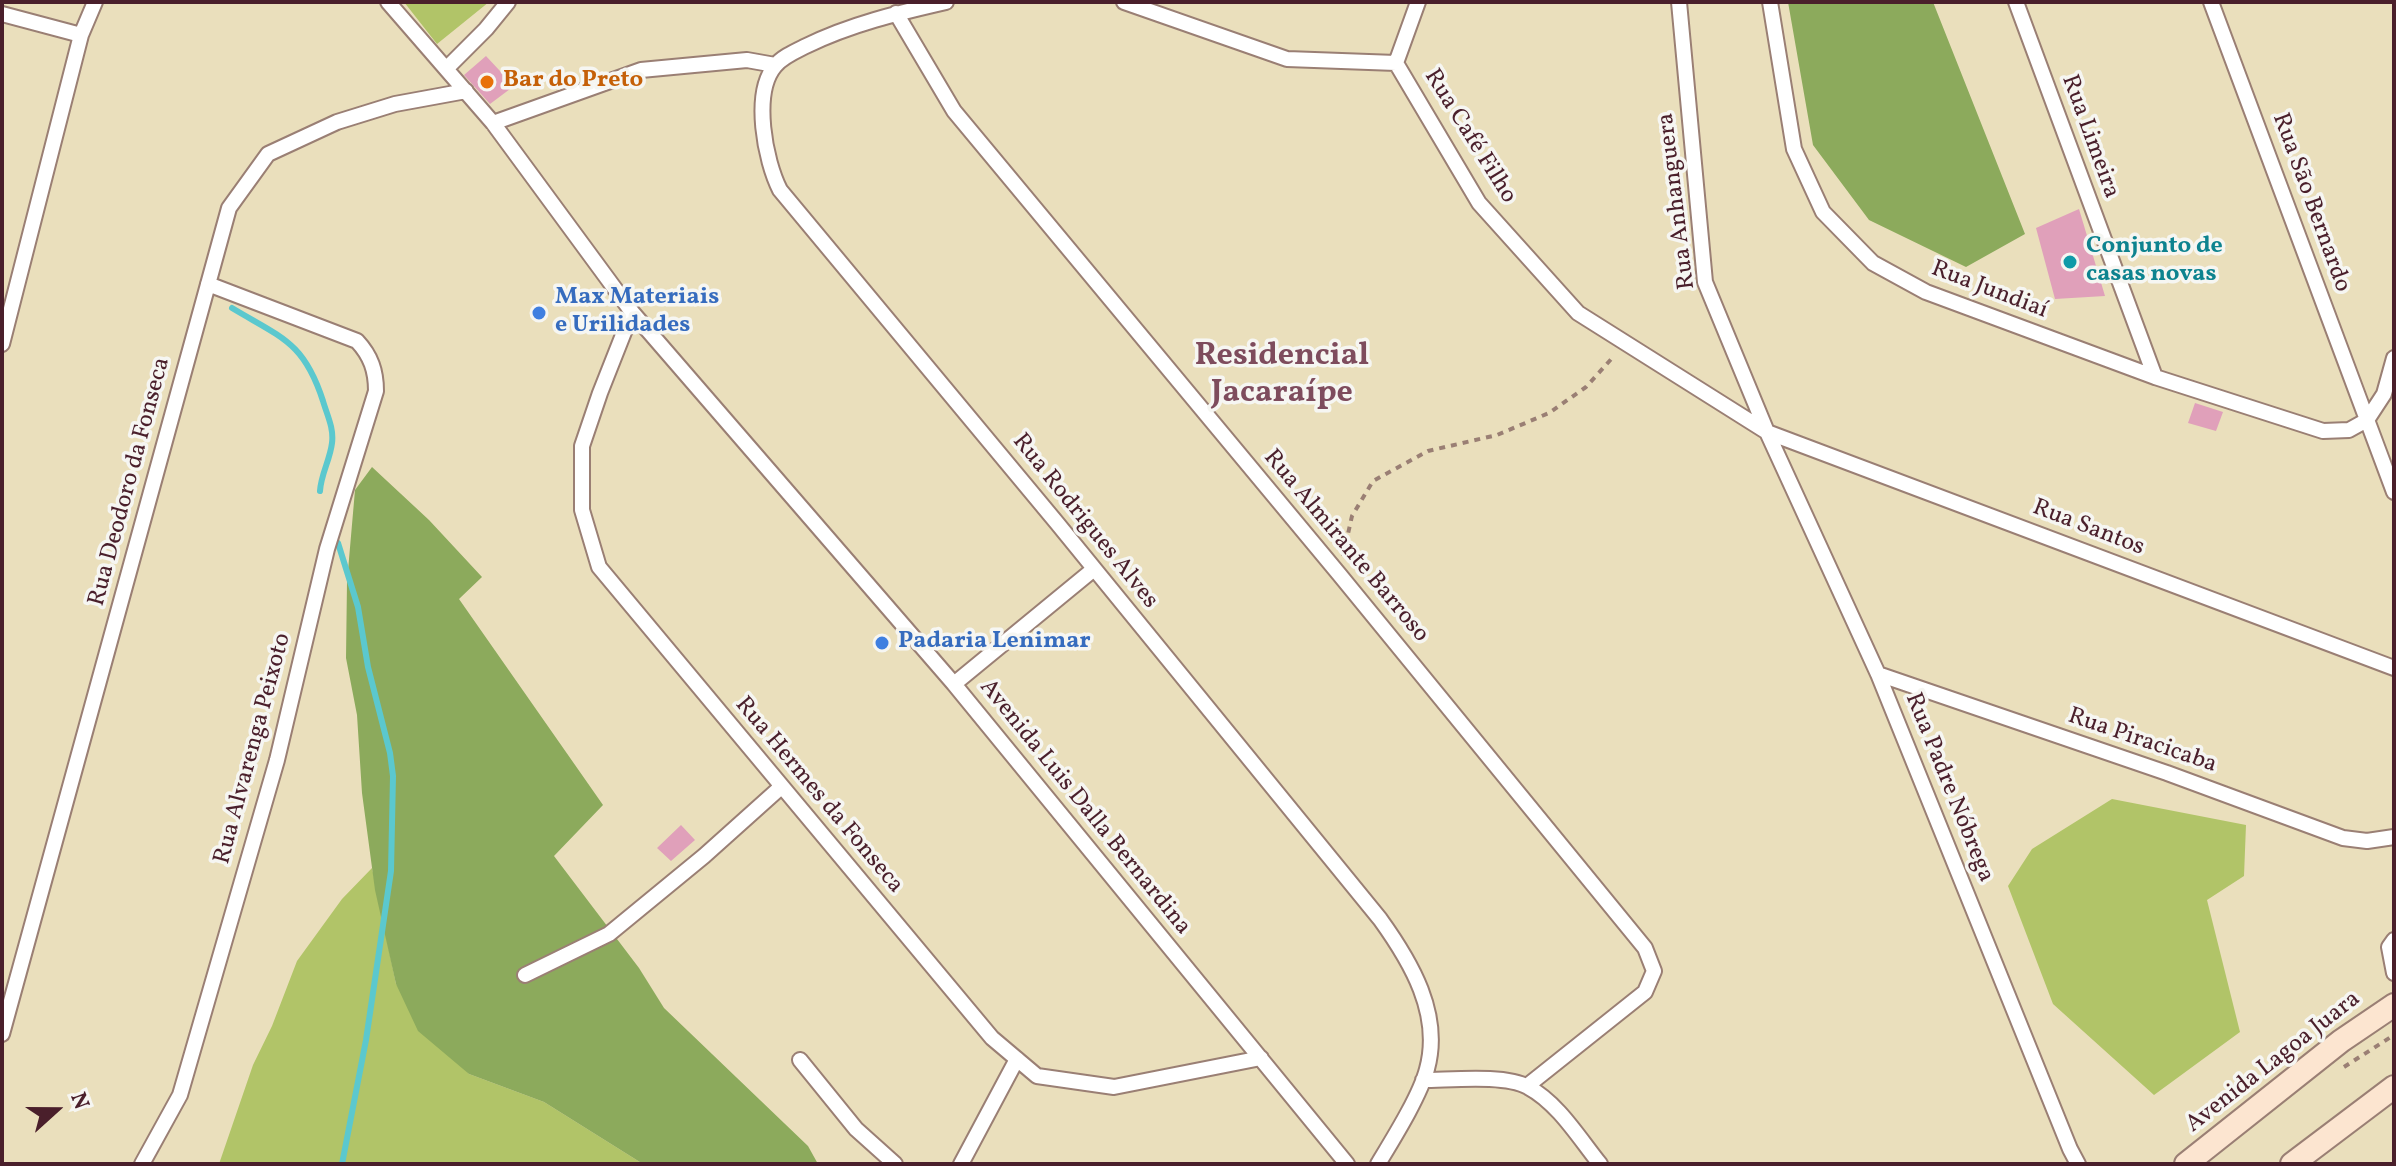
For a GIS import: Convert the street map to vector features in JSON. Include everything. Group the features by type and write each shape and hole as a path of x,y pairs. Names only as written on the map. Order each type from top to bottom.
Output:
{"main road":[{"name":"Avenida Lagoa Juara","path":"2186,1164 2341,1041 2394,1005"},
{"path":"2292,1164 2394,1087"}],"street":[{"path":"2,344 81,35 95,2"},
{"name":"Avenida Luis Dalla Bernardina","path":"388,2 493,123 632,312 954,684 1347,1164"},
{"path":"447,68 508,2"},
{"path":"493,123 641,70 747,60 775,65 790,54 859,24 946,2"},
{"name":"Rua Café Filho","path":"1124,2 1287,59 1396,63 1479,203 1578,313 1767,432"},
{"path":"1396,63 1418,2"},
{"name":"Rua Anhanguera","path":"1679,2 1705,282 1767,432"},
{"name":"Rua Jundiaí","path":"1770,2 1794,149 1823,212 1873,263 1926,292 2155,377 2323,431 2349,430 2367,420"},
{"name":"Rua Limeira","path":"2016,2 2155,377"},
{"name":"Rua São Bernardo","path":"2211,2 2394,492"},
{"name":"Rua Almirante Barroso","path":"896,13 954,111 1645,948 1654,971 1645,992 1527,1086"},
{"path":"2,14 81,35"},
{"name":"Rua Rodrigues Alves","path":"775,65 763,96 764,131 770,165 780,190 1094,569 1397,944 1422,991 1429,1016 1430,1050 1423,1080 1378,1164"},
{"name":"Rua Deodoro da Fonseca","path":"2,1034 229,208 268,154 337,122 395,104 466,91"},
{"name":"Rua Alvarenga Peixoto","path":"142,1164 180,1095 277,760 327,549 376,391 372,361 357,341 208,284"},
{"name":"Rua Hermes da Fonseca","path":"632,312 582,446 582,510 599,567 992,1038 1037,1076 1114,1087 1261,1058"},
{"path":"2367,420 2384,394 2394,358"},
{"name":"Rua Santos","path":"1767,432 2394,668"},
{"name":"Rua Padre Nóbrega","path":"1767,432 1878,674 2078,1164"},
{"path":"954,684 1094,569"},
{"name":"Rua Piracicaba","path":"1878,674 2167,773 2343,838 2367,841 2394,837"},
{"path":"525,975 609,934 704,856 781,787"},
{"path":"2394,940 2389,947 2394,973"},
{"path":"961,1164 1017,1059"},
{"path":"800,1060 856,1129 895,1164"},
{"path":"1423,1080 1498,1079 1527,1086 1554,1106 1600,1164"}],"path":[{"path":"1339,574 1352,516 1373,481 1428,451 1497,435 1549,413 1586,387 1625,343"}],"green space":[{"path":"404,2 489,2 437,44"},
{"path":"1788,2 1933,2 2025,234 1966,267 1869,220 1813,145"},
{"path":"372,467 429,520 482,577 459,599 603,805 554,856 639,968 664,1008 808,1146 818,1164 643,1164 544,1102 469,1074 418,1031 396,984 375,890 362,793 357,715 346,658 347,582 355,490"},
{"path":"2112,799 2246,825 2244,876 2207,900 2240,1032 2154,1095 2053,1004 2008,886 2032,849"},
{"path":"372,868 396,984 469,1074 544,1102 643,1164 219,1164 253,1065 297,961 342,899"}],"building":[{"name":"Bar do Preto","path":"486,56 514,86 490,104 464,75"},
{"name":"Conjunto de casas novas","path":"2079,209 2105,296 2055,299 2036,228"},
{"path":"2195,403 2223,412 2216,431 2188,423"},
{"path":"681,825 695,840 671,861 657,848"}],"waterway":[{"path":"232,308 289,344 316,381 332,437 320,491"},
{"path":"338,543 358,607 393,776 391,871 366,1040 342,1164"}],"place":[{"name":"Bar do Preto","path":"487,82"},
{"name":"Conjunto de casas novas","path":"2070,262"},
{"name":"Max Materiais e Urilidades","path":"539,313"},
{"name":"Padaria Lenimar","path":"882,643"}],"district":[{"name":"Residencial Jacaraípe","path":"1282,376"}]}
